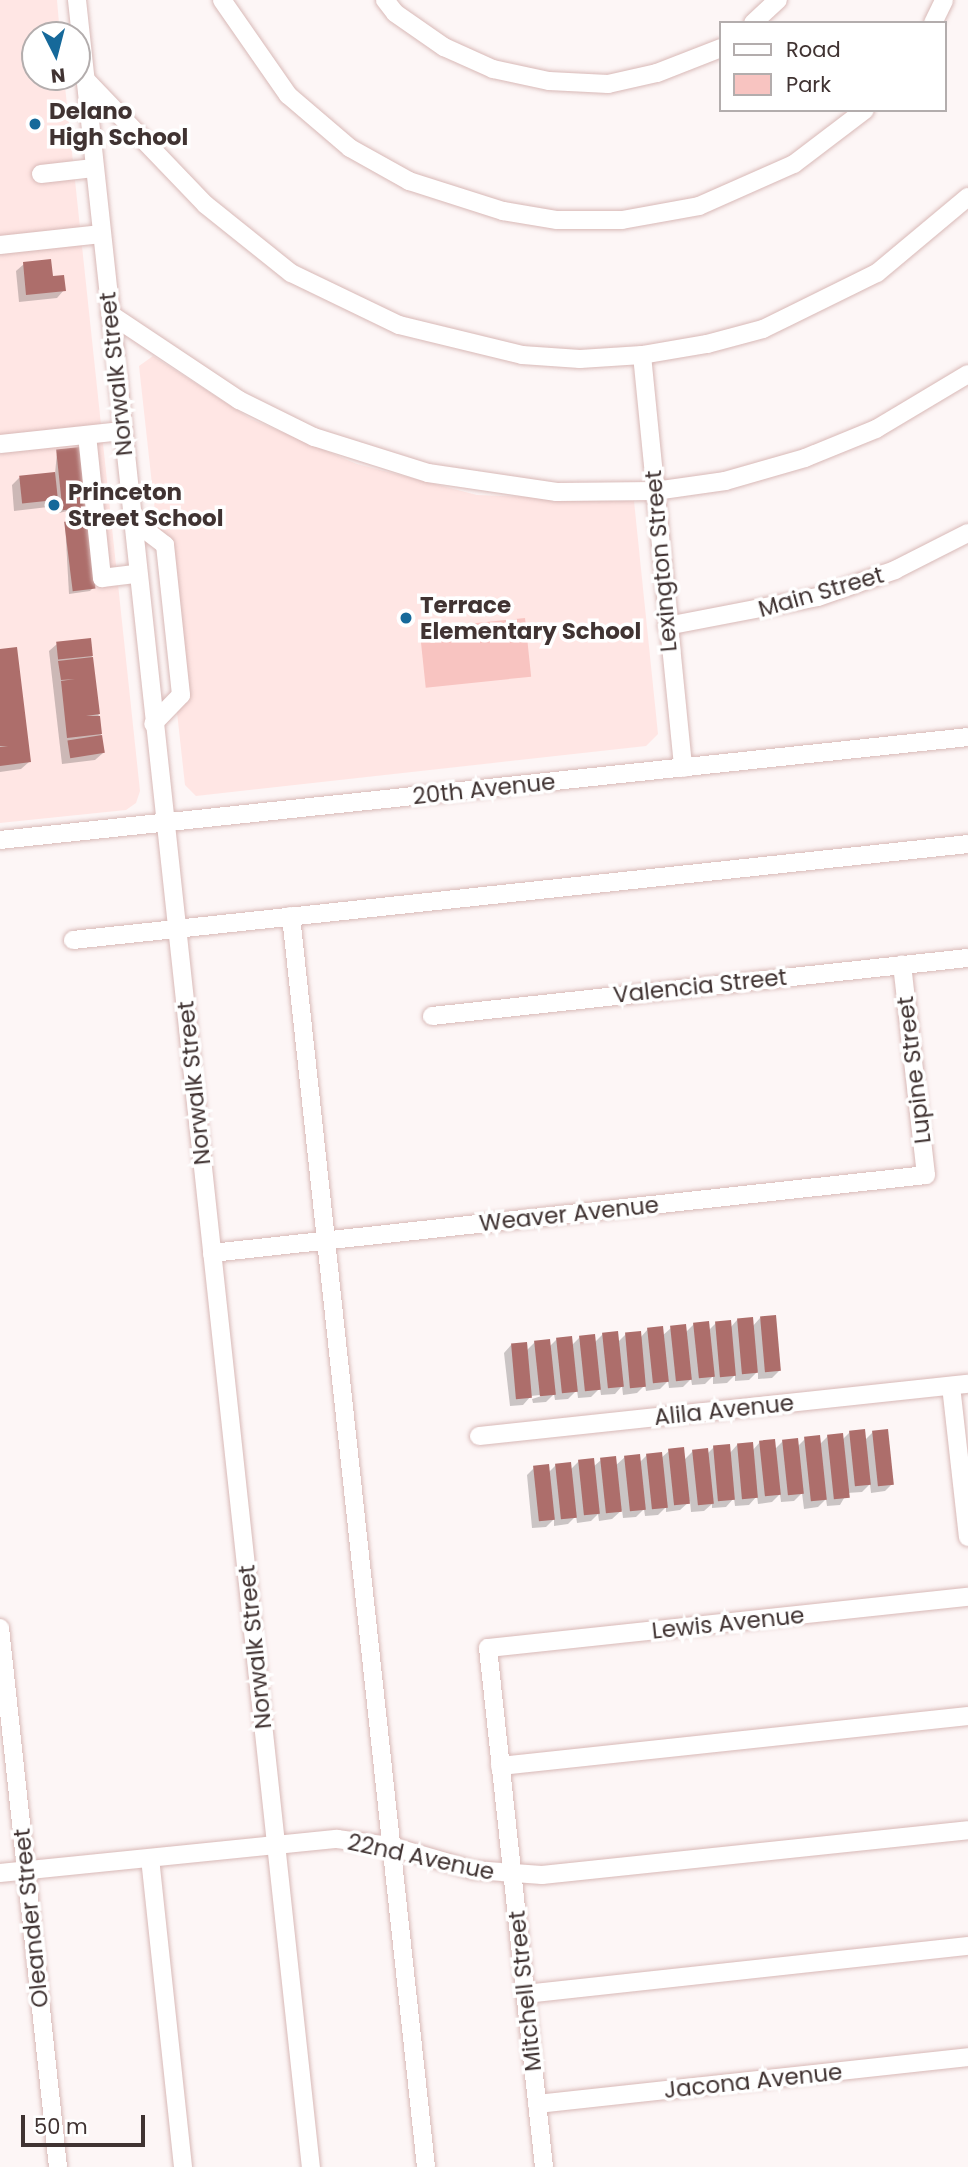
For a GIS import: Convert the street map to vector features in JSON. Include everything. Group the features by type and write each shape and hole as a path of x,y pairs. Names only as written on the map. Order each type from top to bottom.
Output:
{"street":[{"name":"Norwalk Street","path":"77,0 79,21"},
{"path":"222,0 288,95 350,148 409,181 503,211 557,220 622,220 699,206 794,164 862,112"},
{"path":"385,0 395,13 444,47 493,69 549,81 608,84 657,73 720,48"},
{"path":"755,21 778,0"},
{"path":"934,21 944,0"},
{"path":"91,85 225,223 290,273 342,301 411,329 494,351 580,359 642,355 736,337 824,303 901,256 968,197"},
{"name":"Norwalk Street","path":"87,91 163,824 178,929 311,2167"},
{"path":"41,174 94,168"},
{"path":"0,244 101,234"},
{"path":"110,314 239,400 368,457 428,473 526,490 655,491 725,481 805,458 876,429 968,374"},
{"name":"Lexington Street","path":"642,355 683,768"},
{"path":"0,444 122,431"},
{"path":"87,435 102,578 137,574"},
{"path":"131,519 165,545 181,695 153,724"},
{"name":"Main Street","path":"667,626 818,597 895,570 968,533"},
{"name":"20th Avenue","path":"0,841 968,737"},
{"path":"73,940 968,844"},
{"path":"291,916 426,2167"},
{"name":"Valencia Street","path":"432,1016 968,957"},
{"name":"Lupine Street","path":"902,964 926,1175"},
{"name":"Weaver Avenue","path":"212,1253 926,1175"},
{"path":"959,1385 968,1537"},
{"name":"Alila Avenue","path":"479,1436 959,1385"},
{"name":"Lewis Avenue","path":"488,1648 968,1597"},
{"name":"Oleander Street","path":"0,1628 58,2167"},
{"name":"Mitchell Street","path":"488,1648 544,2167"},
{"path":"500,1766 968,1716"},
{"name":"22nd Avenue","path":"0,1873 337,1839 390,1846 473,1871 512,1876 968,1830"},
{"path":"150,1858 183,2167"},
{"path":"525,1994 968,1946"},
{"name":"Jacona Avenue","path":"537,2104 968,2057"}],"shaded area":[{"name":"Princeton Street School","path":"0,0 57,0 59,21 21,21 21,91 65,91 140,791 136,803 126,810 0,823"},
{"name":"Terrace Elementary School","path":"153,356 251,419 357,464 477,495 634,501 658,734 646,746 196,796 185,785 139,366"}],"green space":[{"path":"525,618 531,677 426,688 420,629"}],"building":[{"path":"51,259 53,276 64,275 66,291 26,295 23,262"},
{"path":"80,447 86,508 63,510 56,450"},
{"path":"55,472 58,500 22,504 19,476"},
{"path":"87,519 96,588 73,591 64,522"},
{"path":"91,638 93,656 58,660 56,642"},
{"path":"17,647 31,762 0,766 0,747 8,746 0,746 0,649"},
{"path":"93,657 100,714 86,716 100,716 102,734 67,738 61,681 75,679 61,680 58,661"},
{"path":"102,735 105,753 70,758 67,740"},
{"path":"776,1315 781,1371 765,1372 760,1316"},
{"path":"753,1317 758,1373 742,1374 737,1318"},
{"path":"731,1320 736,1376 720,1377 715,1321"},
{"path":"709,1321 715,1377 699,1378 693,1323"},
{"path":"686,1324 692,1380 676,1381 670,1326"},
{"path":"663,1326 669,1382 653,1383 647,1328"},
{"path":"618,1331 624,1387 608,1388 602,1333"},
{"path":"641,1331 646,1387 630,1388 625,1332"},
{"path":"595,1334 601,1390 585,1391 579,1336"},
{"path":"572,1336 578,1392 562,1393 556,1338"},
{"path":"550,1339 556,1395 540,1396 534,1341"},
{"path":"527,1342 532,1398 516,1399 511,1343"},
{"path":"865,1429 871,1485 855,1486 849,1431"},
{"path":"888,1429 894,1485 878,1486 872,1431"},
{"path":"843,1433 850,1498 834,1499 827,1435"},
{"path":"820,1435 827,1500 811,1501 804,1437"},
{"path":"798,1438 804,1494 788,1495 782,1440"},
{"path":"775,1439 781,1495 765,1496 759,1441"},
{"path":"753,1442 758,1498 742,1499 737,1443"},
{"path":"730,1444 735,1500 718,1501 713,1445"},
{"path":"684,1447 690,1504 674,1505 668,1449"},
{"path":"708,1448 714,1504 698,1505 692,1450"},
{"path":"662,1452 668,1508 652,1509 646,1454"},
{"path":"640,1454 646,1510 630,1511 624,1456"},
{"path":"616,1456 622,1512 606,1513 600,1458"},
{"path":"594,1458 600,1514 584,1515 578,1460"},
{"path":"571,1462 577,1518 561,1519 555,1464"},
{"path":"549,1464 555,1520 539,1521 533,1466"}],"place":[{"name":"Delano High School","path":"35,124"},
{"name":"Princeton Street School","path":"54,505"},
{"name":"Terrace Elementary School","path":"406,618"}]}
